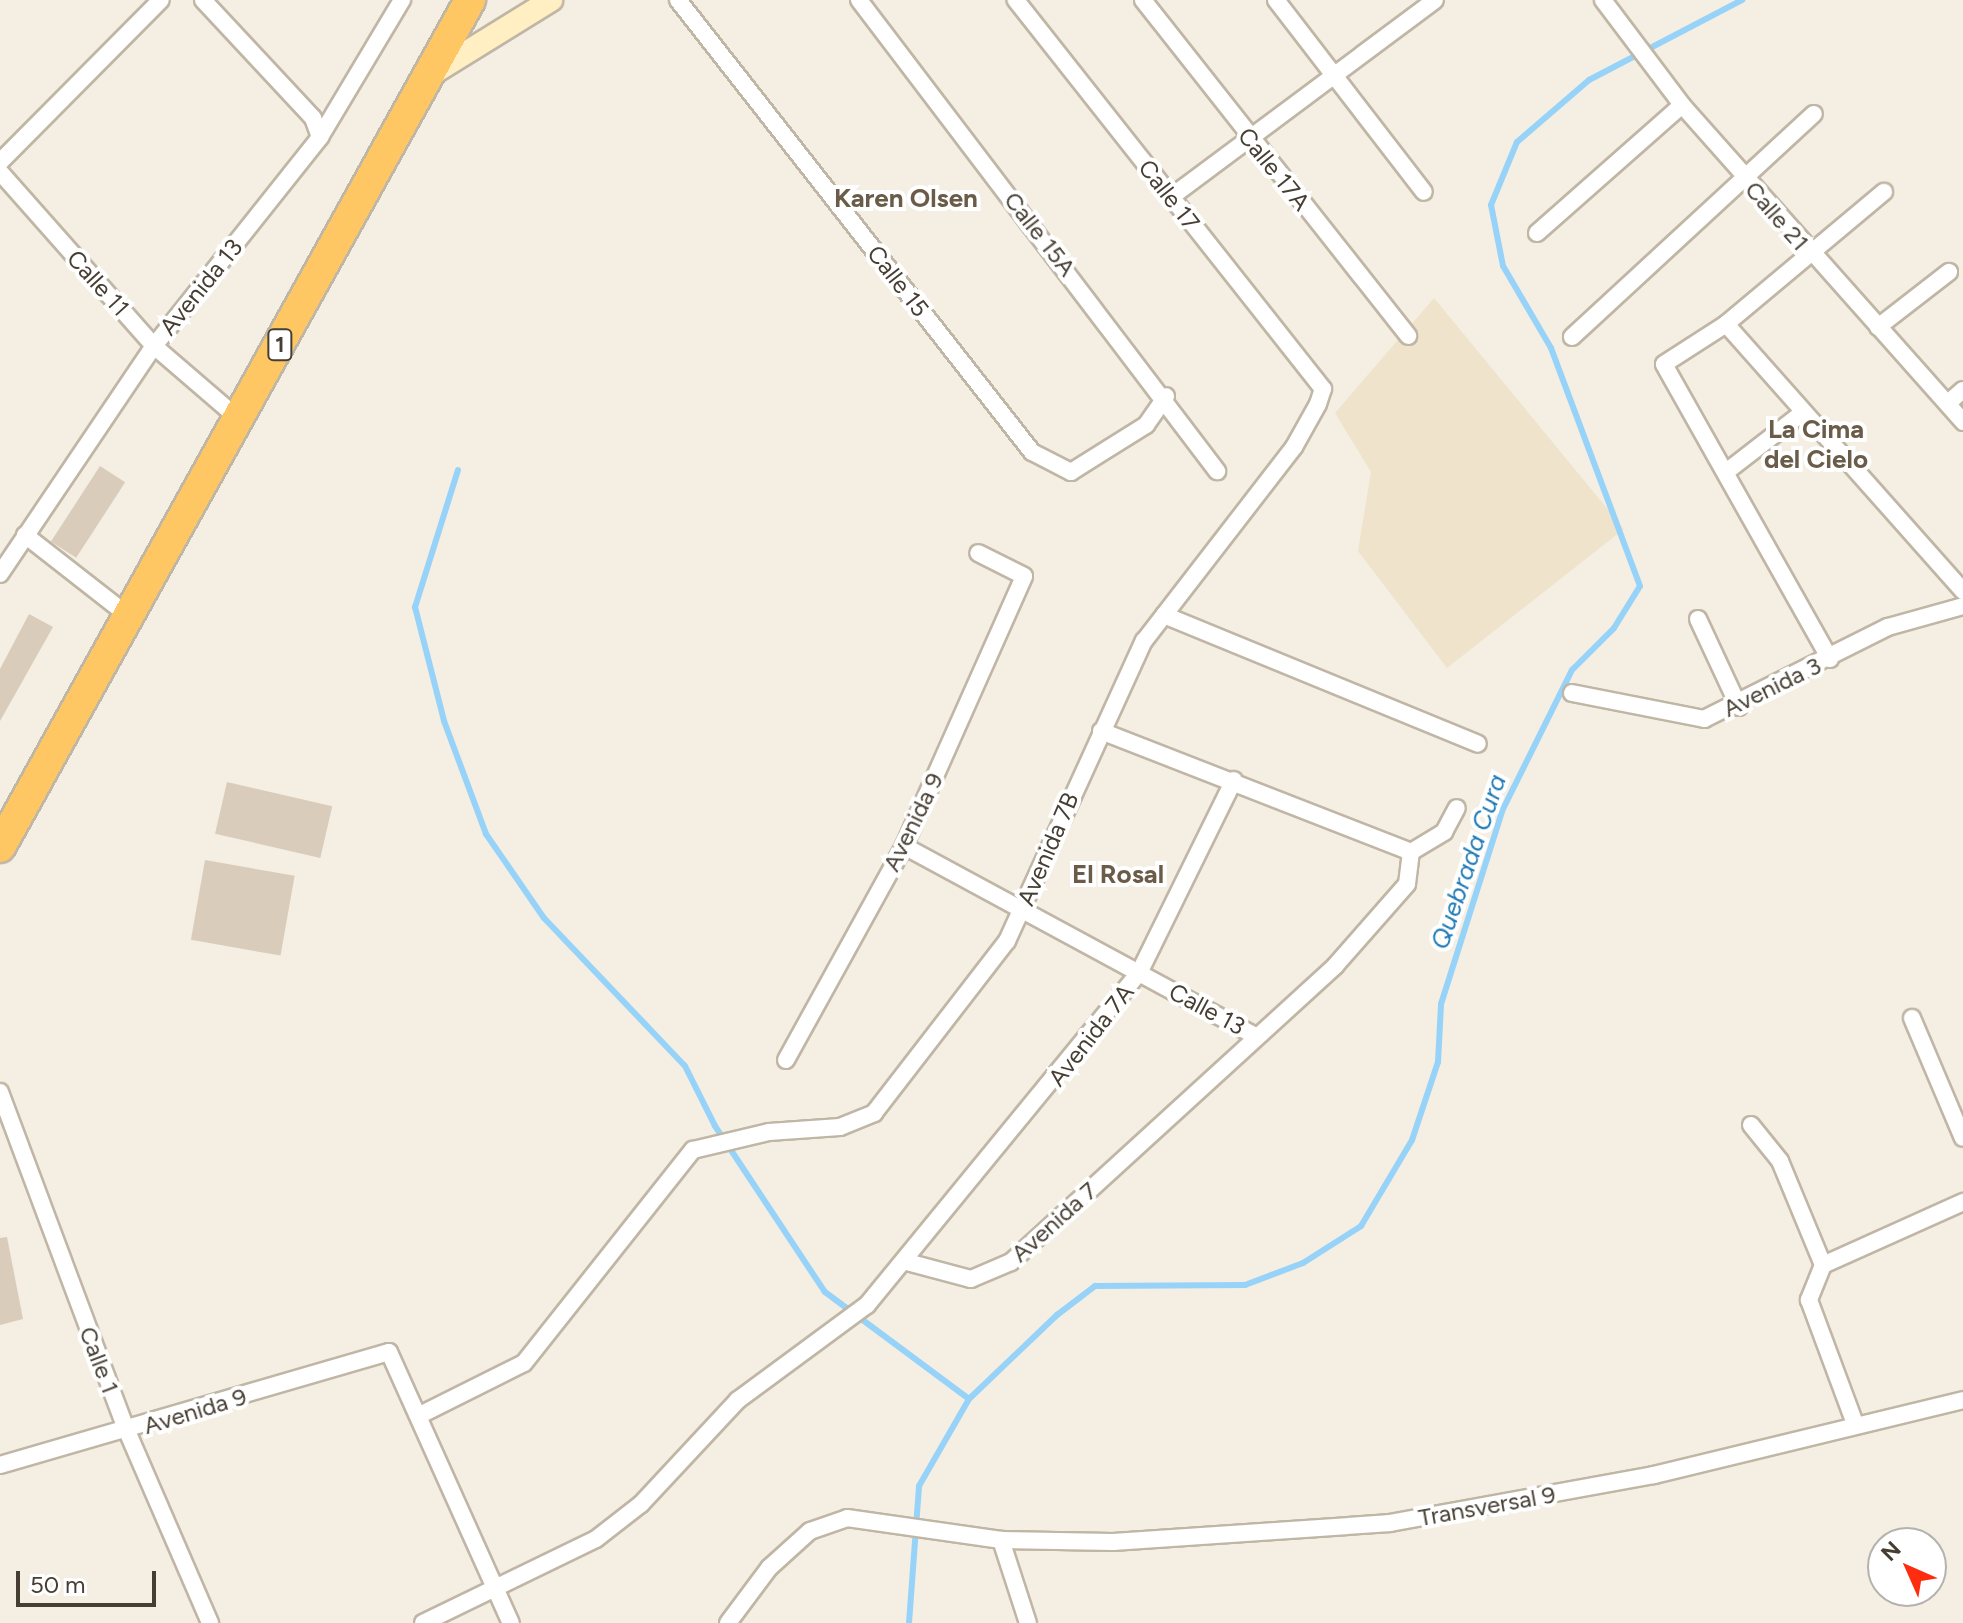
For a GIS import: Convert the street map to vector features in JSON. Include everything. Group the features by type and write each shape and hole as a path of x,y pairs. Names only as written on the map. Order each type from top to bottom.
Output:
{"highway":[{"name":"1","path":"0,847 470,0"},
{"path":"0,821 78,709"}],"main road":[{"path":"428,76 539,3"}],"street":[{"path":"0,162 161,0"},
{"path":"203,0 313,118 320,137"},
{"name":"Avenida 13","path":"1,569 154,346 320,137 402,0"},
{"name":"Calle 15","path":"678,0 1032,452 1071,472 1146,425 1166,396"},
{"name":"Calle 15A","path":"859,0 1166,396 1217,471"},
{"name":"Calle 17","path":"1016,0 1323,389"},
{"name":"Calle 17A","path":"1143,0 1250,141 1408,336"},
{"path":"1276,0 1424,192"},
{"path":"1171,197 1435,0"},
{"name":"Calle 21","path":"1603,0 1682,105 1807,250 1963,422"},
{"path":"1537,233 1682,105"},
{"path":"1572,337 1743,176 1814,114"},
{"name":"Calle 11","path":"0,172 154,346 239,419"},
{"path":"1830,659 1664,364 1726,324 1807,250 1884,192"},
{"path":"1878,327 1949,272"},
{"path":"1726,324 1801,414 1963,591"},
{"name":"Avenida 7B","path":"420,1415 524,1363 577,1305 669,1172 708,1142 840,1127 874,1113 1007,941 1101,731 1164,615 1294,447 1323,389"},
{"path":"1948,403 1963,390"},
{"path":"1726,472 1801,414"},
{"path":"25,535 130,617"},
{"name":"Avenida 9","path":"786,1060 904,846 1024,576 978,553"},
{"name":"Avenida 3","path":"1572,693 1704,719 1739,707 1888,627 1963,606"},
{"path":"1164,615 1478,744"},
{"path":"1698,619 1739,707"},
{"path":"1101,731 1234,780 1411,852 1444,832 1457,808"},
{"name":"Avenida 7A","path":"907,1262 1139,973 1234,780"},
{"name":"Calle 13","path":"904,846 1024,907 1256,1036"},
{"name":"Avenida 7","path":"907,1262 971,1279 992,1275 1335,966 1407,884 1411,852"},
{"path":"1912,1018 1963,1138"},
{"name":"Calle 1","path":"0,1092 127,1431 210,1623"},
{"path":"1751,1125 1780,1161 1823,1265"},
{"path":"1854,1421 1809,1300 1823,1265 1963,1202"},
{"path":"423,1623 499,1592 596,1539 641,1504 738,1400 867,1305 907,1262"},
{"name":"Avenida 9","path":"0,1465 127,1431 389,1352 420,1415"},
{"name":"Transversal 9","path":"728,1623 769,1568 810,1531 847,1518 902,1523 1001,1540 1113,1542 1390,1523 1654,1475 1854,1421 1963,1400"},
{"path":"420,1415 511,1623"},
{"path":"1001,1540 1028,1623"}],"shaded area":[{"path":"1434,298 1624,529 1447,668 1358,551 1371,472 1335,413"}],"building":[{"path":"100,466 125,482 76,558 51,541"},
{"path":"29,614 53,627 0,721 0,669"},
{"path":"227,782 332,806 320,858 215,834"},
{"path":"205,860 295,876 281,956 191,940"},
{"path":"7,1237 23,1319 0,1325 0,1238"}],"waterway":[{"name":"Quebrada Cura","path":"909,1623 919,1486 969,1399 1057,1315 1095,1286 1245,1285 1303,1263 1361,1226 1412,1140 1438,1062 1441,1004 1503,809 1572,670 1614,628 1640,586 1551,348 1503,266 1491,205 1517,142 1589,80 1742,0"},
{"path":"458,470 415,607 444,721 486,834 544,918 685,1066 715,1126 825,1292 969,1399"}],"district":[{"name":"Karen Olsen","path":"906,199"},
{"name":"La Cima del Cielo","path":"1816,445"},
{"name":"El Rosal","path":"1118,875"}]}
